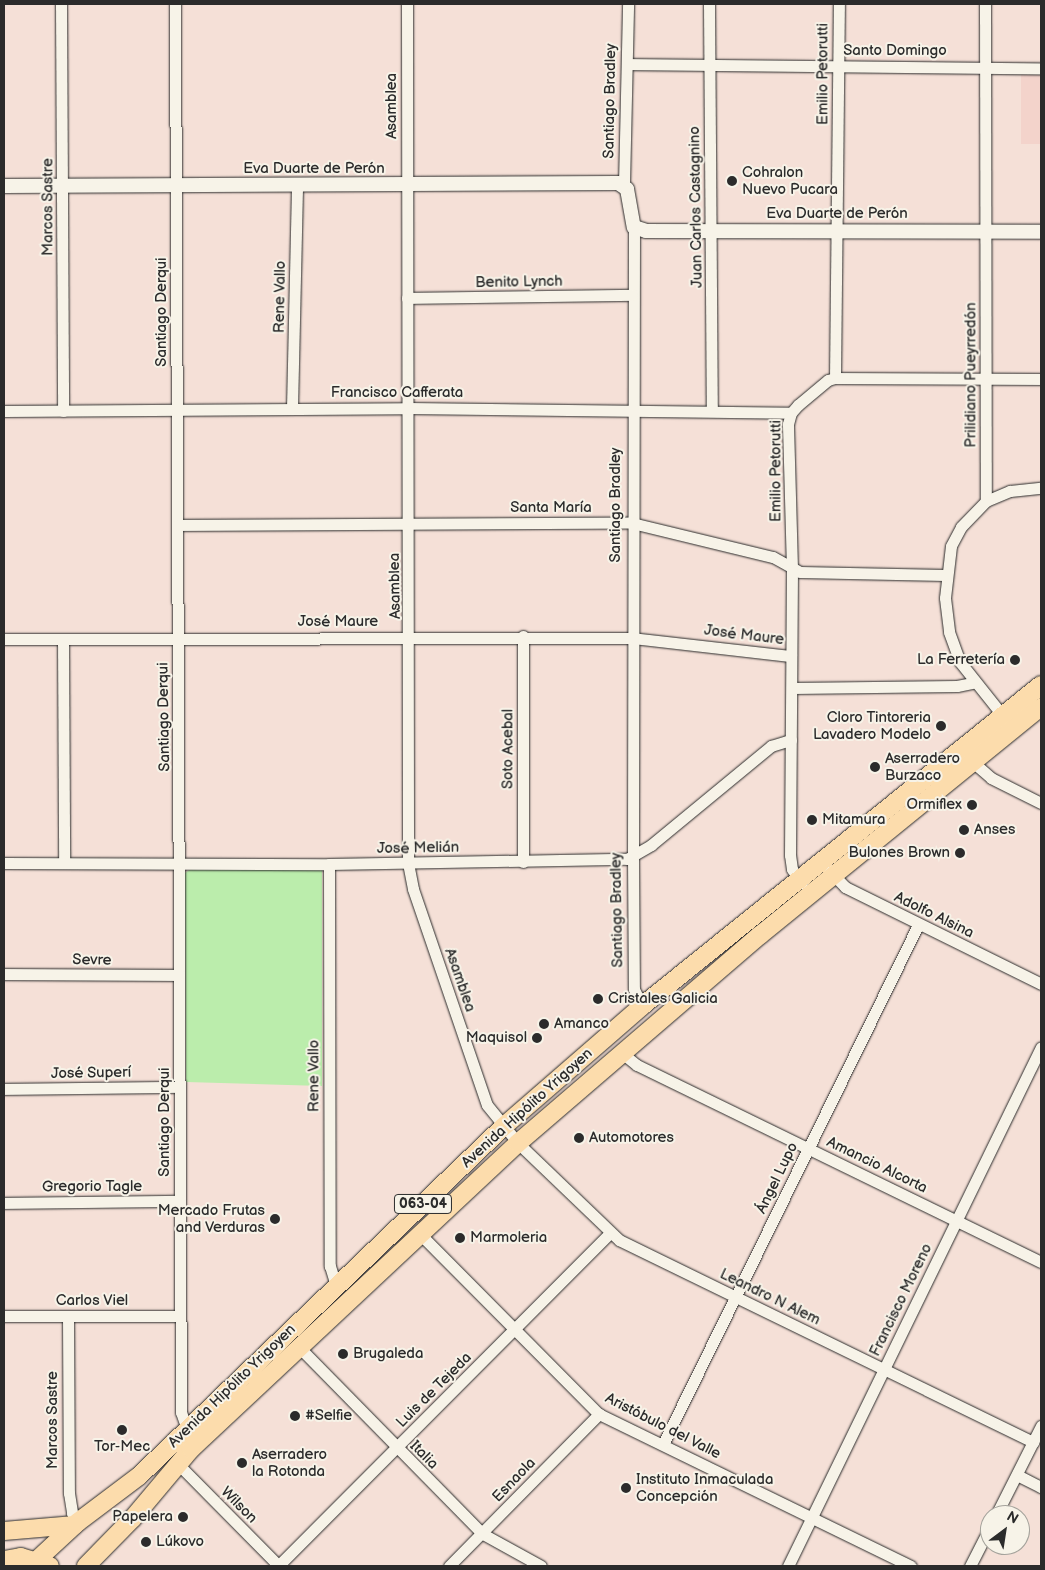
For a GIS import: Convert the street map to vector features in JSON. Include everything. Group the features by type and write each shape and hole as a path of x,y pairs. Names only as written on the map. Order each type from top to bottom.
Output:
{"main road":[{"name":"Avenida Hipólito Yrigoyen","path":"43,1563 77,1523 140,1476 503,1127 642,1006 1041,684"},
{"name":"Avenida Hipólito Yrigoyen","path":"86,1566 99,1559 178,1464 299,1347 421,1236 518,1143 811,894 1041,708"},
{"path":"4,1531 77,1523"},
{"path":"4,1559 21,1557 43,1563"}],"street":[{"name":"Marcos Sastre","path":"61,4 63,411"},
{"name":"Santiago Derqui","path":"175,4 181,864 179,975 180,1316 181,1412 187,1429"},
{"name":"Asamblea","path":"407,4 410,637 408,863 413,889 487,1105 503,1127 518,1143"},
{"name":"Santiago Bradley","path":"628,4 624,184 634,227 632,295 634,989 642,1006"},
{"name":"Juan Carlos Castagnino","path":"709,4 712,410"},
{"name":"Emilio Petorutti","path":"811,894 792,869 790,855 792,569 788,424 791,413 828,380 835,378 839,4"},
{"name":"Prilidiano Pueyrredón","path":"985,4 987,231 986,502"},
{"name":"Santo Domingo","path":"628,64 1041,68"},
{"name":"Eva Duarte de Perón","path":"4,186 624,184"},
{"name":"Rene Vallo","path":"292,408 297,185"},
{"name":"Eva Duarte de Perón","path":"634,227 646,231 1041,232"},
{"name":"Benito Lynch","path":"407,298 632,295"},
{"path":"835,378 1041,379"},
{"name":"Francisco Cafferata","path":"4,411 408,408 712,410 791,413"},
{"path":"1002,716 973,682 960,662 949,632 945,575 955,536 986,502 1010,491 1041,488"},
{"name":"Santa María","path":"178,525 408,522 632,523 773,557 792,569 807,573 945,575"},
{"name":"José Maure","path":"4,639 523,636 632,638 791,656"},
{"name":"Soto Acebal","path":"523,636 523,862"},
{"path":"63,640 64,862"},
{"path":"792,688 957,686 973,682"},
{"path":"633,857 771,746 791,740"},
{"path":"974,763 991,778 1041,803"},
{"name":"José Melián","path":"4,863 329,864 620,860 633,857"},
{"name":"Adolfo Alsina","path":"821,862 833,877 845,887 918,925 1041,984"},
{"name":"Rene Vallo","path":"329,864 330,1266 336,1286"},
{"name":"Ángel Lupo","path":"664,1444 918,925"},
{"name":"Sevre","path":"4,974 179,975"},
{"name":"Francisco Moreno","path":"788,1566 1041,1047"},
{"name":"Amancio Alcorta","path":"622,1053 637,1065 1041,1262"},
{"name":"José Superí","path":"4,1089 180,1087"},
{"name":"Leandro N Alem","path":"518,1143 609,1234 1033,1442"},
{"name":"Gregorio Tagle","path":"4,1203 180,1201"},
{"name":"Luis de Tejeda","path":"279,1566 609,1234"},
{"name":"Aristóbulo del Valle","path":"421,1236 599,1414 911,1566"},
{"name":"Carlos Viel","path":"4,1316 180,1316"},
{"name":"Marcos Sastre","path":"68,1316 69,1493 72,1513 77,1523"},
{"name":"Italia","path":"299,1347 396,1449 483,1534 541,1566"},
{"name":"Esnaola","path":"449,1566 483,1534 599,1414"},
{"path":"1001,1505 1041,1426"},
{"name":"Wilson","path":"178,1464 279,1566"},
{"path":"1017,1475 1041,1487"},
{"path":"970,1566 980,1546"}],"shaded area":[{"path":"1021,72 1041,72 1041,144 1021,144"}],"green space":[{"path":"192,868 322,869 322,1086 186,1082 185,873"}],"place":[{"name":"Cohralon Nuevo Pucara","path":"732,181"},
{"name":"La Ferretería","path":"1015,660"},
{"name":"Cloro Tintoreria Lavadero Modelo","path":"941,726"},
{"name":"Aserradero Burzaco","path":"875,767"},
{"name":"Ormiflex","path":"972,805"},
{"name":"Mitamura","path":"812,820"},
{"name":"Anses","path":"964,830"},
{"name":"Bulones Brown","path":"960,853"},
{"name":"Cristales Galicia","path":"598,999"},
{"name":"Amanco","path":"544,1024"},
{"name":"Maquisol","path":"537,1038"},
{"name":"Automotores","path":"579,1138"},
{"name":"Mercado Frutas and Verduras","path":"275,1219"},
{"name":"Marmoleria","path":"460,1238"},
{"name":"Brugaleda","path":"343,1354"},
{"name":"#Selfie","path":"295,1416"},
{"name":"Tor-Mec","path":"122,1430"},
{"name":"Aserradero la Rotonda","path":"242,1463"},
{"name":"Instituto Inmaculada Concepción","path":"626,1488"},
{"name":"Papelera","path":"183,1517"},
{"name":"Lúkovo","path":"146,1542"}]}
